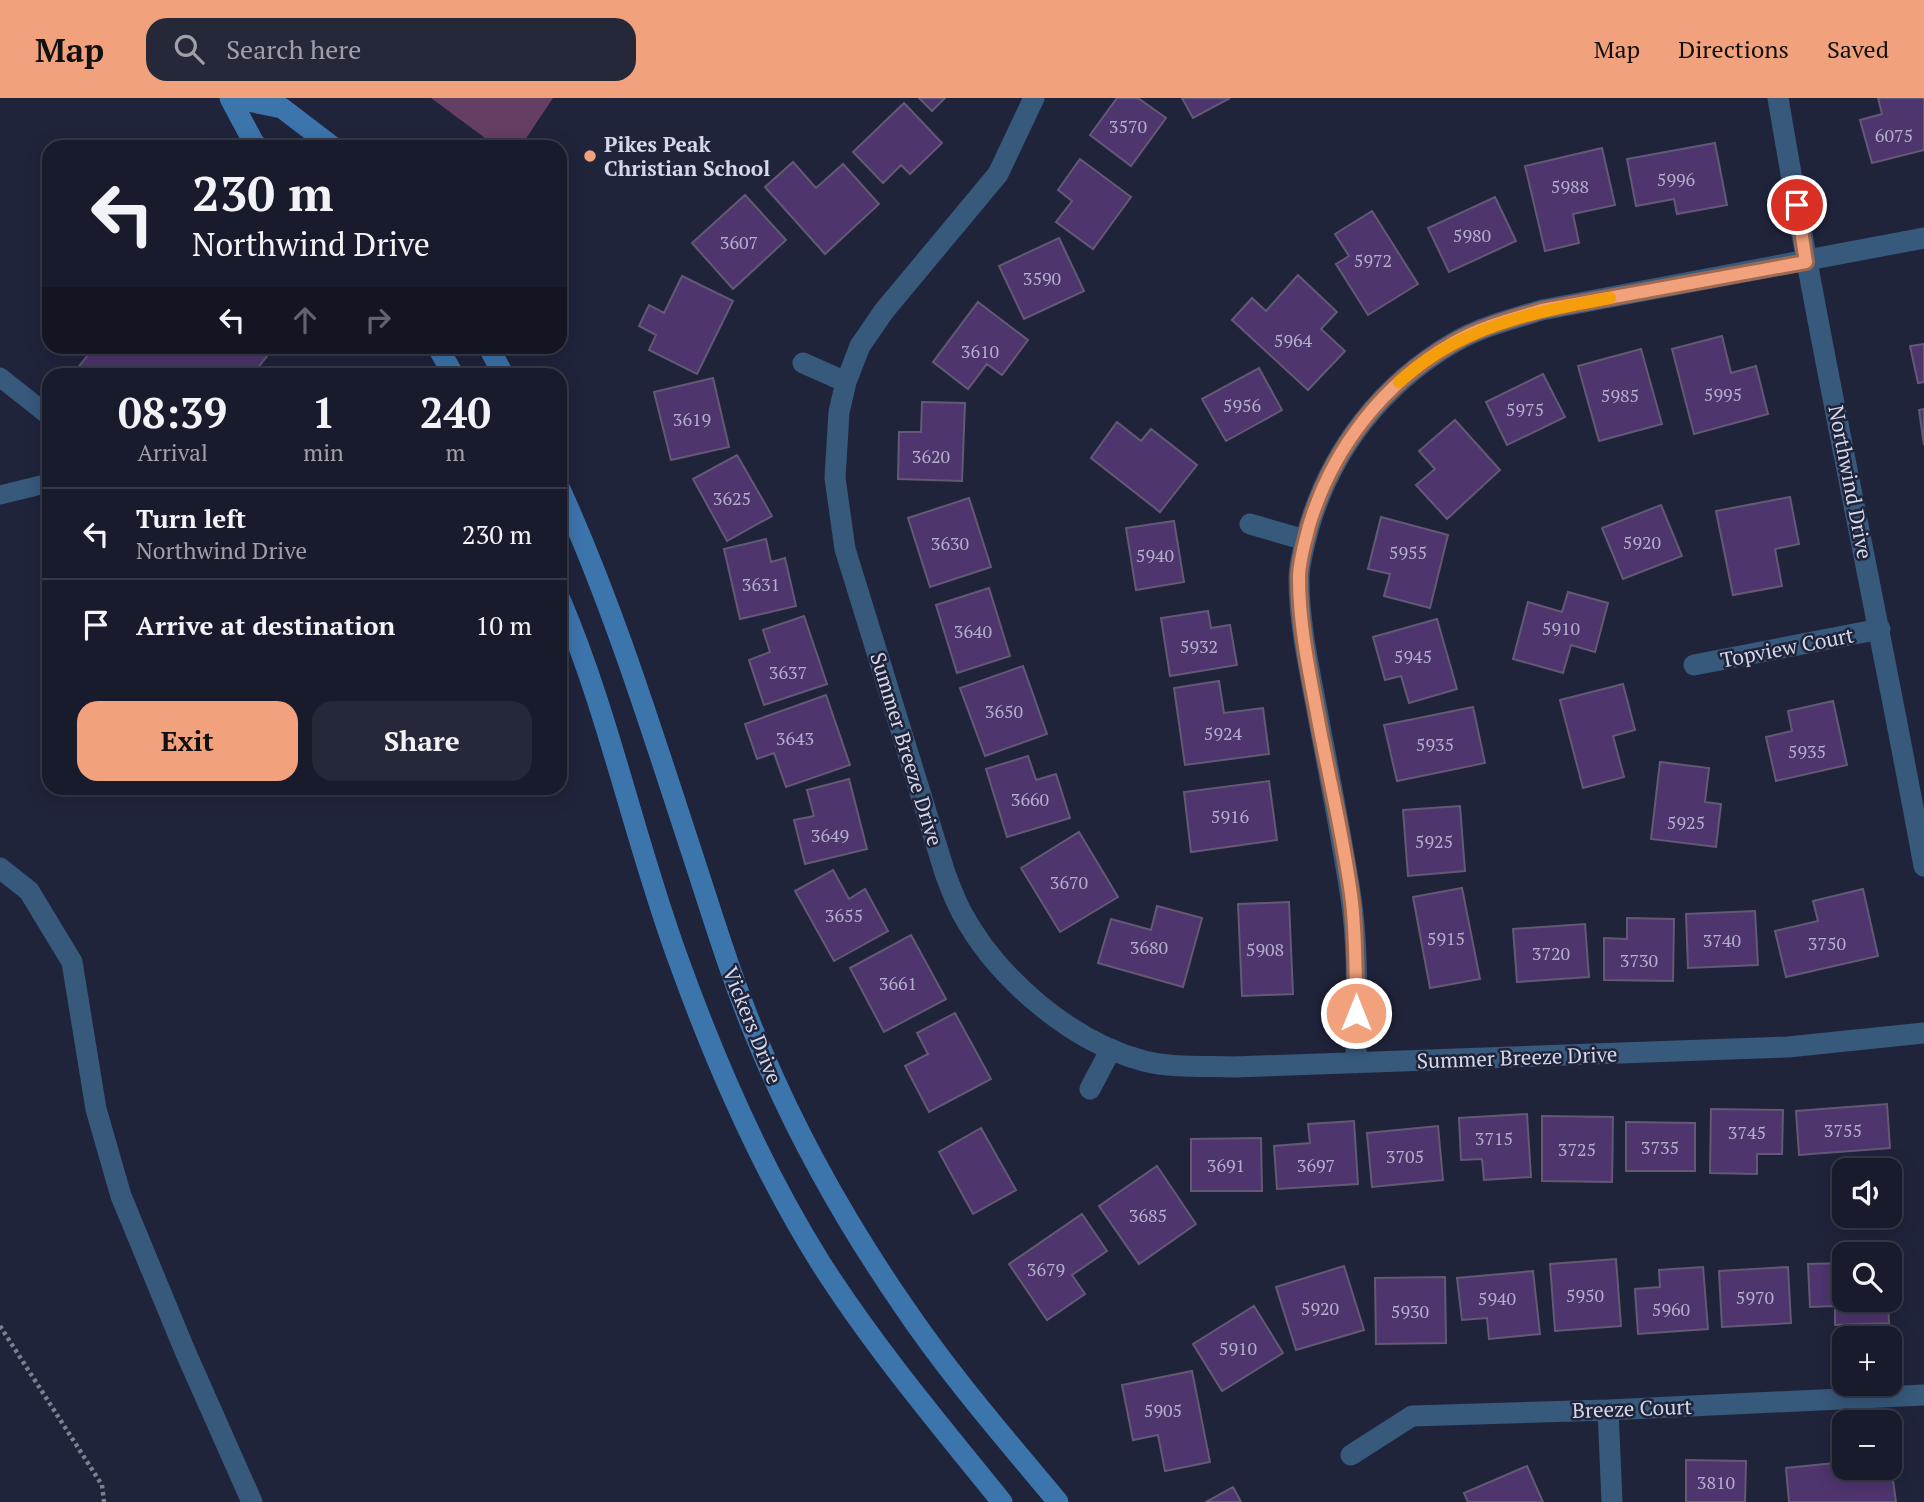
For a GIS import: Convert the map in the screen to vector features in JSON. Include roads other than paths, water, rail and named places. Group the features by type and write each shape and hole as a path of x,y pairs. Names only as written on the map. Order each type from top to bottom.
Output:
{"main road":[{"path":"232,98 253,140"},
{"path":"232,98 282,108 324,140"},
{"name":"Vickers Drive","path":"567,505 599,578 626,651 734,981 786,1106 854,1230 903,1306 967,1392 1058,1502"},
{"path":"567,617 597,695 676,954 704,1028 754,1142 820,1261 864,1326 920,1401 1003,1502"}],"street":[{"name":"Summer Breeze Drive","path":"1034,98 998,174 884,311 860,346 846,382 839,412 835,478 845,549 945,873 962,913 1014,982 1046,1010 1111,1049 1145,1061 1175,1065 1234,1067 1788,1047 1924,1033"},
{"name":"Northwind Drive","path":"1778,98 1806,262 1880,629 1924,866"},
{"path":"1356,1063 1356,964 1352,900 1305,646 1299,575 1305,540 1317,500 1335,462 1357,428 1383,397 1417,366 1455,341 1500,322 1542,310 1924,238"},
{"path":"803,363 846,382"},
{"path":"1250,524 1305,540"},
{"name":"Topview Court","path":"1694,665 1880,629"},
{"path":"0,868 29,891 72,962 96,1109 121,1196 185,1351 252,1502"},
{"path":"1090,1089 1111,1049"},
{"name":"Breeze Court","path":"1351,1455 1412,1416 1924,1395"},
{"path":"1608,1410 1612,1502"}],"lane":[{"path":"0,377 42,410"},
{"path":"0,495 42,485"}],"place":[{"name":"Pikes Peak Christian School","path":"590,156"}]}
